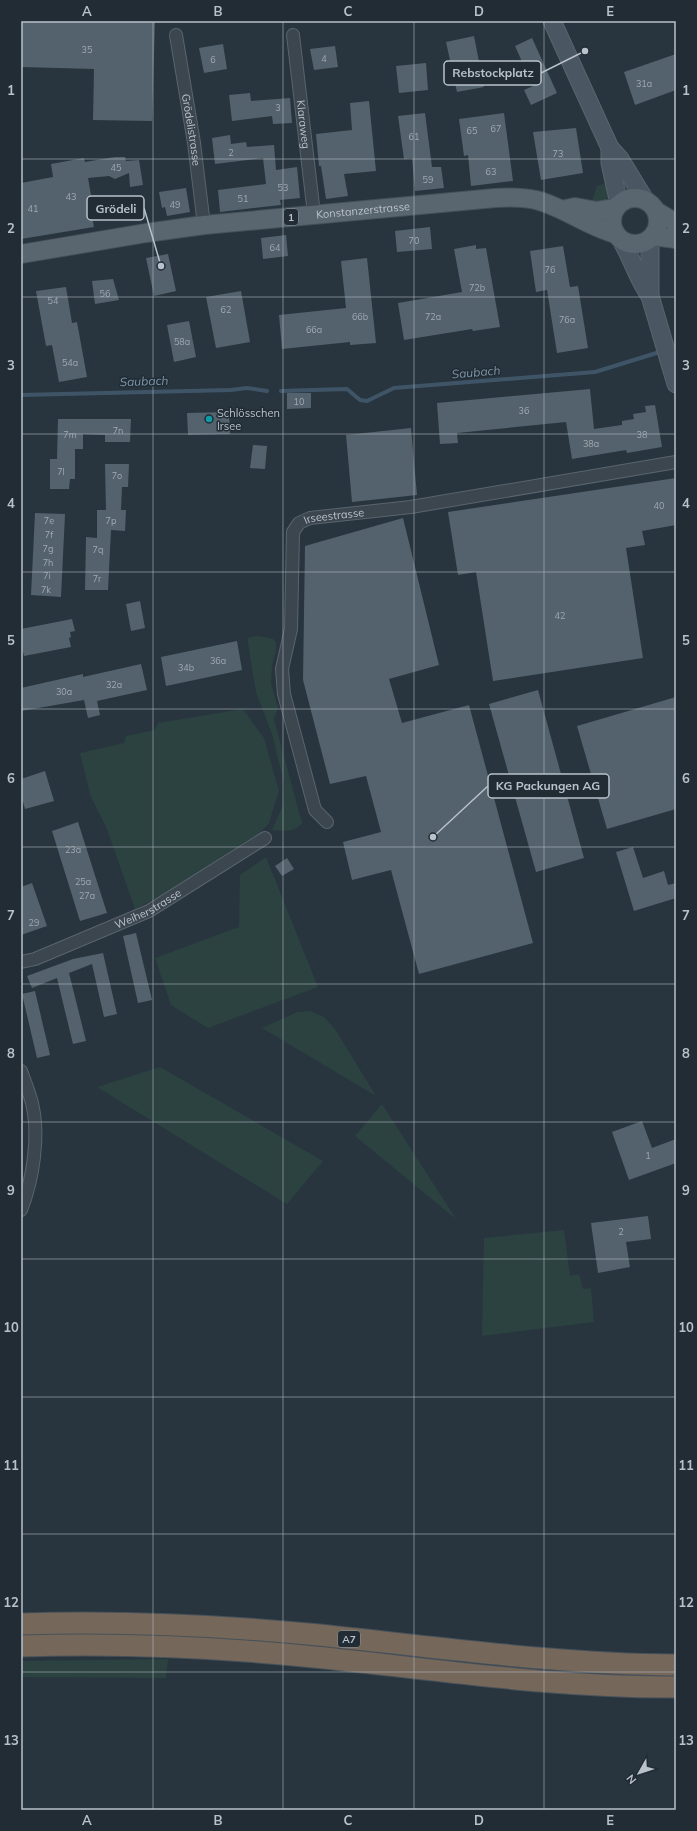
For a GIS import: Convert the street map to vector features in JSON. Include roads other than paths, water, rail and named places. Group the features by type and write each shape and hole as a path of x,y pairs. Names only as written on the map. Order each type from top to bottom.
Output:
{"highway":[{"name":"A7","path":"21,1624 132,1623 236,1628 532,1659 604,1664 676,1665"},
{"name":"A7","path":"21,1646 134,1645 206,1648 307,1656 535,1681 608,1686 676,1687"}],"main road":[{"path":"552,21 610,148 620,159 650,206 658,224 652,237 650,296 676,384"},
{"path":"610,148 610,163 618,206 612,221 619,237 630,255 641,284 650,296"},
{"name":"Konstanzerstrasse","path":"21,254 204,225 514,197 538,200 619,237"},
{"path":"618,206 634,198 650,206 676,223"},
{"name":"Konstanzerstrasse","path":"561,210 575,207 597,211 618,206"},
{"path":"619,237 636,244 652,237 676,240"}],"street":[{"name":"Grödelistrasse","path":"176,35 194,143 204,225"},
{"name":"Klaraweg","path":"293,35 314,214"},
{"name":"Irseestrasse","path":"327,822 316,810 284,694 282,670 291,629 292,532 299,523 310,518 411,508 676,462"},
{"name":"Weiherstrasse","path":"21,962 35,959 149,911 265,838"},
{"path":"21,1071 32,1104 35,1145 29,1190 21,1210"}],"waterway":[{"name":"Saubach","path":"281,391 347,389 360,400 367,401 394,388 595,372 663,351"},
{"name":"Saubach","path":"21,395 231,390 247,388 267,391"}],"place":[{"name":"Rebstockplatz","path":"585,51"},
{"name":"Grödeli","path":"161,266"},
{"name":"Schlösschen Irsee","path":"209,419"},
{"name":"KG Packungen AG","path":"433,837"}]}
